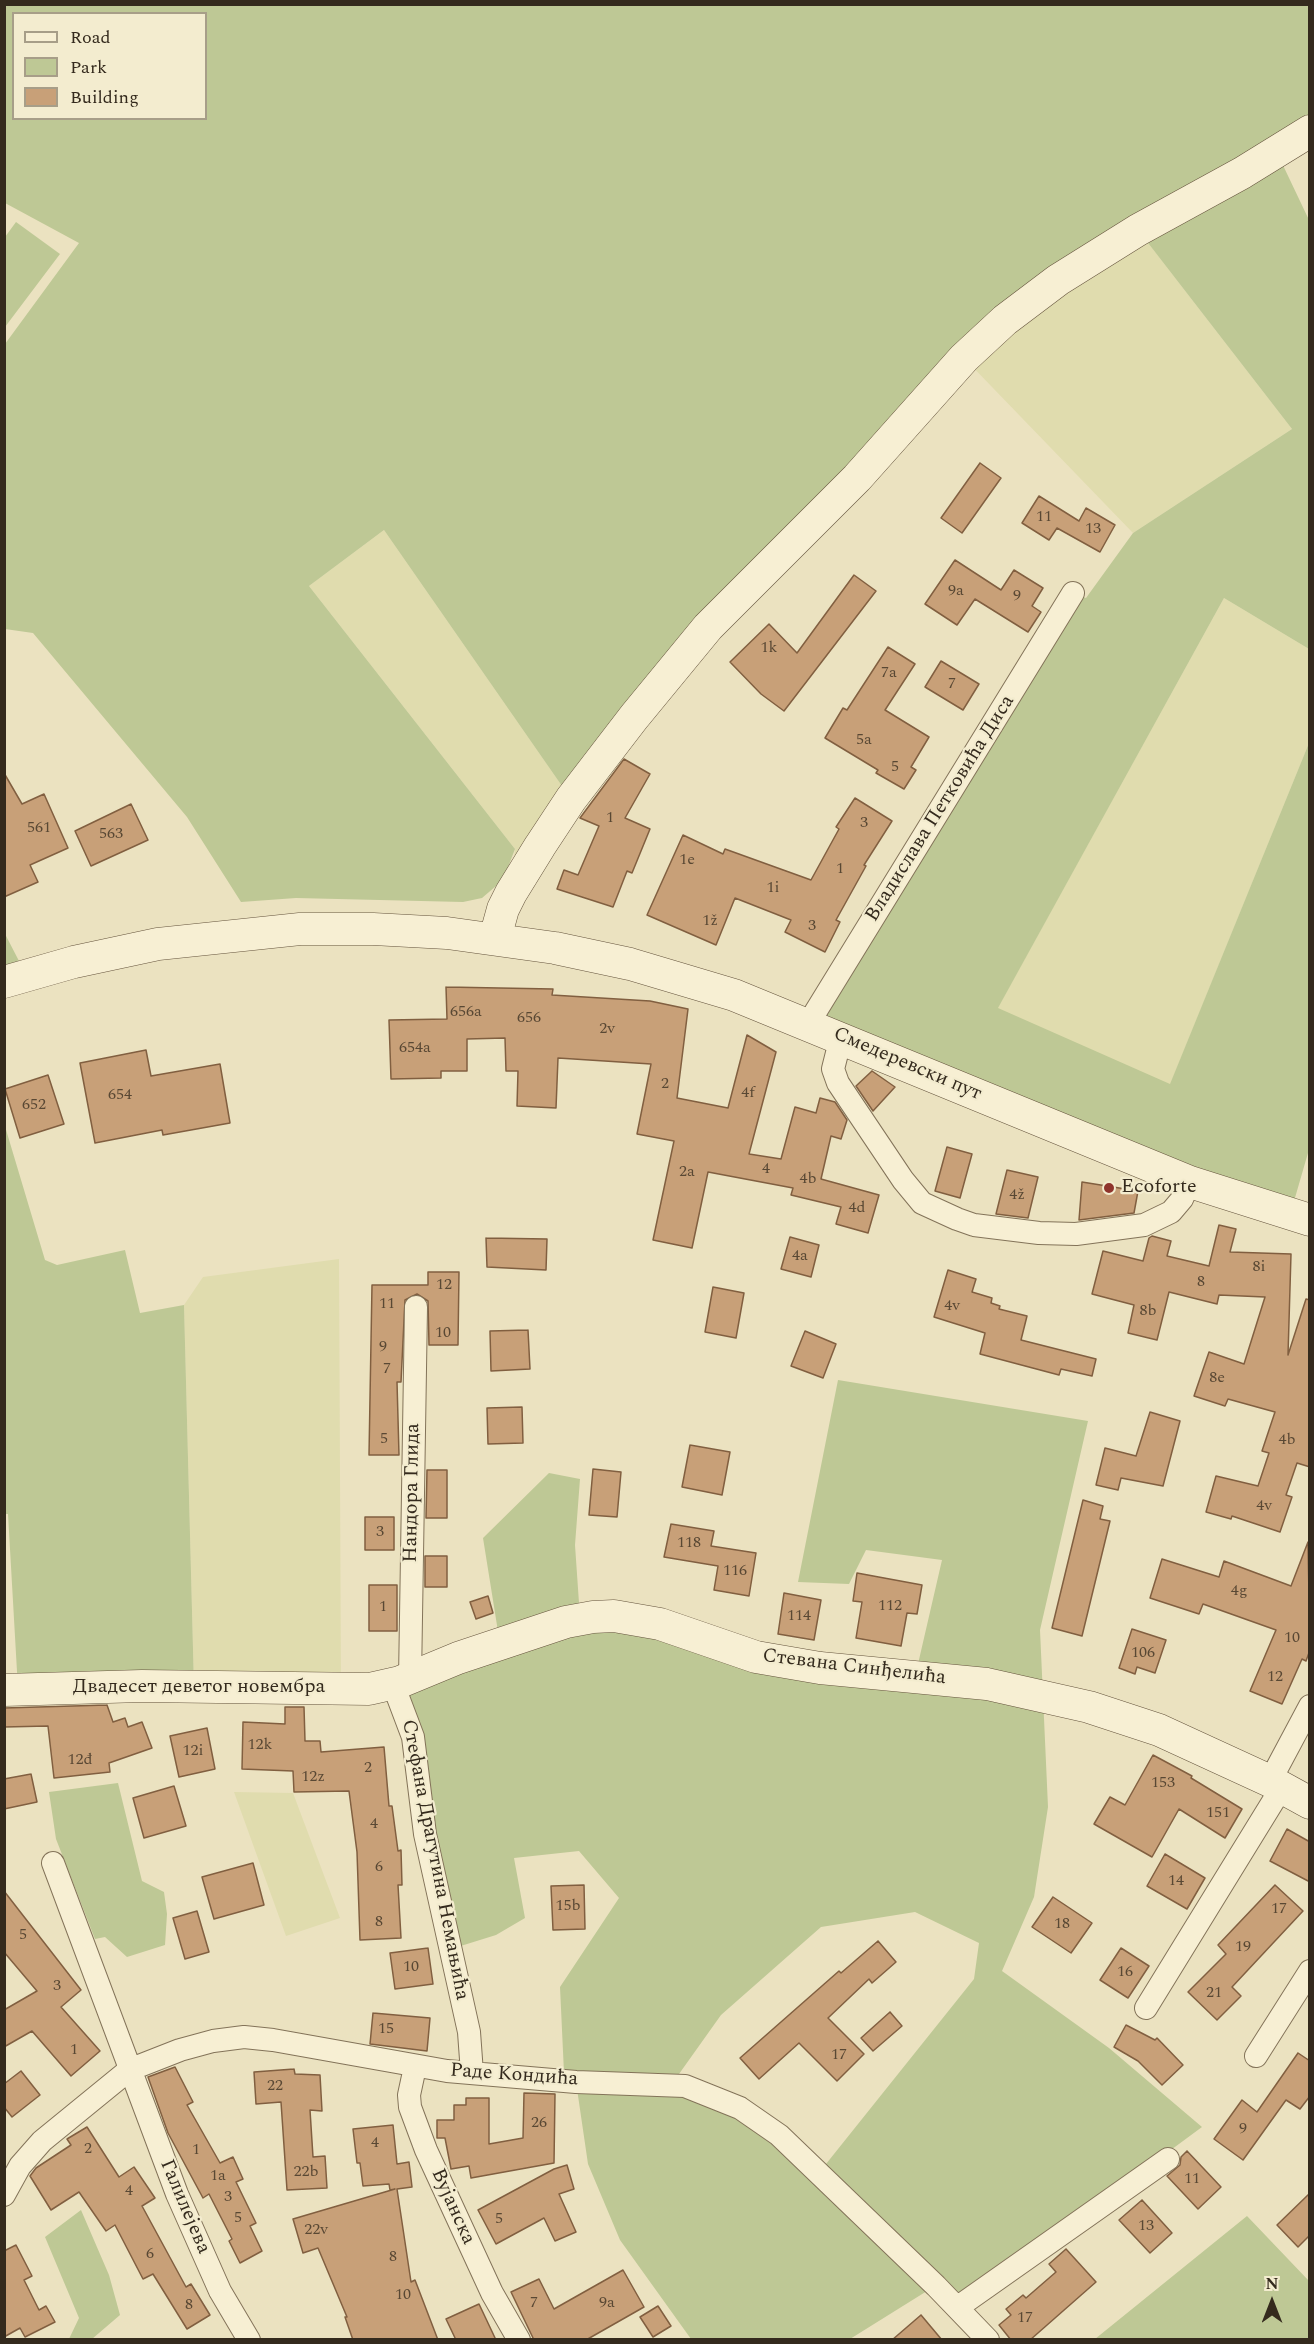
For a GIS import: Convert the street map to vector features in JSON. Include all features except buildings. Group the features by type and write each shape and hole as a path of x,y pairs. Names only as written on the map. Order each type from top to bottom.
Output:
{"street":[{"path":"495,938 503,909 540,846 571,799 634,717 708,627 879,454 964,358 1005,320 1058,280 1138,230 1310,131"},
{"name":"Владислава Петковића Диса","path":"808,1024 1073,593"},
{"name":"Смедеревски пут","path":"4,982 131,949 237,934 373,929 495,938 598,956 734,995 1190,1182 1310,1220"},
{"path":"841,1037 833,1069 838,1083 903,1180 922,1203 957,1219 974,1225 1039,1233 1076,1234 1144,1225 1171,1212 1182,1199 1190,1182"},
{"name":"Нандора Глида","path":"402,1682 416,1307"},
{"name":"Стевана Синђелића","path":"402,1682 458,1658 566,1622 593,1617 636,1618 756,1657 820,1668 987,1684 1117,1714 1159,1730 1276,1784 1310,1803"},
{"name":"Двадесет деветог новембра","path":"4,1690 142,1686 341,1689 402,1682"},
{"name":"Стефана Драгутина Немањића","path":"402,1682 413,1737 425,1834 469,2032 472,2073"},
{"path":"1146,2008 1276,1784 1310,1706"},
{"name":"Галилејева","path":"53,1863 129,2070 198,2243 220,2291 249,2340"},
{"path":"1256,2056 1310,1971"},
{"name":"Раде Кондића","path":"4,2195 20,2166 42,2141 129,2070 180,2050 244,2037 273,2040 415,2067 576,2082 673,2084 710,2093 740,2108 779,2135 958,2307 988,2340"},
{"name":"Вујанска","path":"415,2067 409,2095 410,2107 422,2139 454,2214 519,2340"},
{"path":"958,2307 1168,2159"}],"shaded area":[{"path":"1138,230 1292,429 1133,533 964,358"},
{"path":"384,530 571,799 511,893 515,849 309,586"},
{"path":"1224,598 1309,649 1309,743 1170,1085 997,1009"},
{"path":"339,1259 341,1689 194,1687 184,1305 203,1277"},
{"path":"234,1792 293,1793 340,1918 286,1936"}],"green space":[{"path":"5,5 1309,5 1309,128 1280,159 1309,220 1309,649 1224,598 998,1008 1170,1084 1309,743 1310,1146 1290,1215 808,1024 1073,593 1086,598 1133,533 1292,429 1138,230 964,358 571,799 384,530 309,586 515,849 503,880 482,898 463,902 296,898 241,902 187,817 33,633 5,629 5,344 79,243 5,203"},
{"path":"16,222 60,254 5,327 5,237"},
{"path":"4,932 19,961 5,966 4,966"},
{"path":"4,1123 45,1260 57,1265 125,1250 140,1313 184,1305 194,1687 18,1689 8,1514 4,1514"},
{"path":"838,1380 1088,1421 1040,1630 1048,1807 1034,1897 1002,1971 1109,2048 1202,2127 958,2307 935,2286 850,2339 691,2339 620,2240 588,2164 576,2082 685,2086 740,2108 818,2174 974,1979 979,1943 915,1912 821,1927 721,2015 679,2074 564,2073 560,1987 619,1898 579,1851 514,1858 525,1918 496,1935 451,1949 393,1684 500,1644 483,1538 549,1473 580,1479 575,1545 581,1632 615,1629 915,1677 942,1560 866,1550 849,1584 798,1582"},
{"path":"118,1783 142,1881 164,1892 167,1914 165,1945 127,1957 105,1937 95,1939 56,1839 49,1792"},
{"path":"81,2210 109,2275 120,2315 92,2339 69,2339 79,2318 45,2237"},
{"path":"1247,2216 1309,2281 1309,2339 1095,2339"}],"place":[{"name":"Ecoforte","path":"1109,1188"}]}
